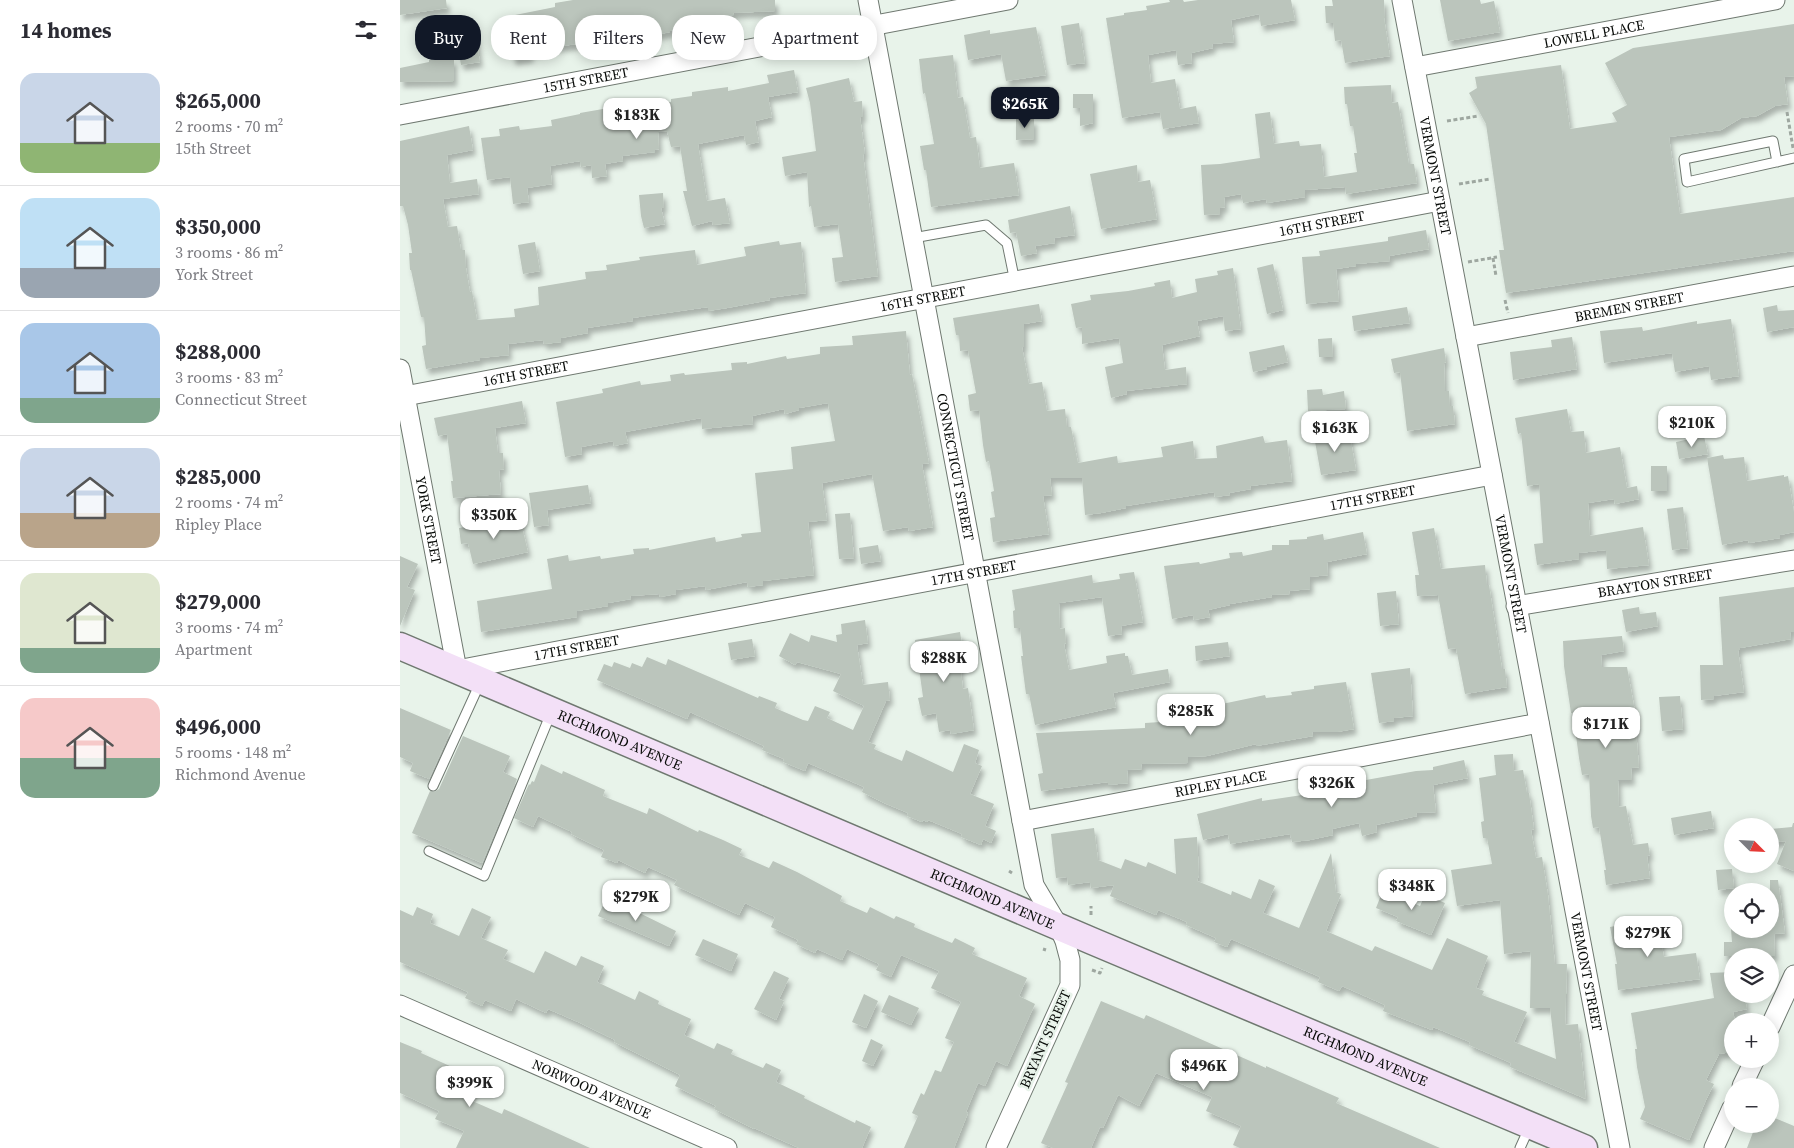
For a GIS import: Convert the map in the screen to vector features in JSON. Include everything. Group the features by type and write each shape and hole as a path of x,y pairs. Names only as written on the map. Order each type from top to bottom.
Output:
{"street":[{"name":"CONNECTICUT STREET","path":"868,0 871,15"},
{"name":"15TH STREET","path":"877,25 1008,0"},
{"name":"VERMONT STREET","path":"1402,0 1620,1148"},
{"name":"LOWELL PLACE","path":"1415,67 1775,0"},
{"name":"CONNECTICUT STREET","path":"877,47 1034,885 1059,927"},
{"name":"15TH STREET","path":"400,115 754,48"},
{"name":"16TH STREET","path":"403,396 1440,201"},
{"name":"BREMEN STREET","path":"1466,337 1794,276"},
{"name":"YORK STREET","path":"400,369 403,396 457,670"},
{"name":"17TH STREET","path":"457,670 1492,474"},
{"name":"BRAYTON STREET","path":"1516,606 1794,560"},
{"name":"RICHMOND AVENUE","path":"400,646 1059,927 1525,1137 1584,1148"},
{"name":"RIPLEY PLACE","path":"1022,821 1539,723"},
{"name":"BRYANT STREET","path":"996,1148 1070,985 1070,960 1059,927"},
{"path":"1777,1013 1792,984"},
{"name":"NORWOOD AVENUE","path":"400,1005 727,1148"},
{"path":"1714,1148 1724,1126"}],"lane":[{"path":"1777,162 1773,141 1684,159 1687,182 1777,162 1794,158"},
{"path":"913,238 986,225 1007,243 1015,282"},
{"path":"433,786 481,680"},
{"path":"429,851 484,876 552,711"}],"path":[{"path":"1787,112 1794,149"},
{"path":"1447,121 1478,116"},
{"path":"1459,184 1490,179"},
{"path":"1468,262 1495,258 1496,276"},
{"path":"1505,300 1508,313"},
{"path":"1091,906 1091,915"},
{"path":"1092,970 1100,973"}],"building":[{"path":"400,0 446,0 447,8 400,15"},
{"path":"573,0 775,0 775,11 733,13 734,15 672,15 672,31 662,34 662,15 575,15 575,44 565,46 565,15 515,15 555,7 555,3"},
{"path":"1169,0 1183,0 1184,2 1198,0 1291,0 1295,20 1261,26 1259,14 1231,20 1234,42 1212,44 1213,48 1191,53 1192,63 1178,65 1176,50 1148,55 1151,83 1175,79 1180,109 1196,106 1199,123 1163,129 1160,112 1122,118 1106,18 1147,10 1146,6 1170,2"},
{"path":"1332,0 1384,0 1384,18 1390,56 1345,63 1341,40 1335,41 1333,23 1326,23 1325,6 1333,6"},
{"path":"1440,0 1480,0 1481,4 1494,1 1500,32 1448,41"},
{"path":"1079,23 1085,63 1067,65 1061,26"},
{"path":"1794,24 1794,76 1784,77 1788,104 1775,106 1757,116 1741,118 1721,130 1669,137 1680,214 1794,197 1794,251 1506,293 1499,250 1504,250 1486,124 1469,93 1477,88 1475,77 1561,65 1570,129 1617,122 1612,113 1627,105 1605,63 1633,48"},
{"path":"1036,27 1046,75 1006,81 1001,54 968,60 964,35 990,30 990,34"},
{"path":"953,55 958,98 963,97 970,138 976,137 980,168 1014,163 1019,195 931,207 926,170 924,170 920,146 934,144 925,93 923,94 919,59"},
{"path":"429,60 454,60 454,81 400,82 400,68 429,62"},
{"path":"460,60 480,60 480,62 461,65"},
{"path":"794,70 798,92 768,97 772,117 755,121 759,142 746,145 744,135 698,144 707,201 725,198 730,223 713,225 712,221 692,226 683,191 687,191 680,146 671,147 667,131 658,132 659,149 655,150 655,152 622,156 623,161 605,164 607,176 592,178 591,165 581,167 580,161 550,166 552,184 527,188 529,202 513,204 510,177 487,180 481,138 500,136 499,129 519,126 520,130 552,126 551,120 580,113 620,106 620,110 671,102 671,99 692,96 692,92 728,87 728,91 769,83 767,75"},
{"path":"849,78 854,102 862,101 863,117 860,117 865,154 863,154 878,276 835,282 832,258 843,257 838,224 814,227 811,206 809,207 807,172 785,176 782,157 816,151 810,103 806,88"},
{"path":"1391,85 1392,103 1398,102 1409,164 1414,164 1417,183 1346,194 1345,187 1305,190 1305,197 1267,203 1266,199 1243,203 1241,194 1224,197 1225,207 1220,208 1220,214 1204,215 1201,165 1260,158 1255,114 1270,112 1274,144 1299,141 1300,146 1321,144 1324,177 1357,172 1354,153 1357,153 1353,126 1350,126 1347,104 1345,104 1344,87"},
{"path":"1073,94 1093,94 1093,123 1080,126 1080,108 1073,108"},
{"path":"1016,119 1034,119 1034,139 1016,140"},
{"path":"469,126 473,150 447,155 450,183 477,179 479,194 443,199 448,227 457,226 461,250 465,250 470,292 472,291 477,320 515,317 514,309 539,305 538,287 586,279 585,272 607,270 606,265 640,260 639,257 695,250 697,265 746,256 744,247 779,241 780,245 801,242 806,293 769,298 770,300 708,311 708,307 632,318 633,321 587,328 588,333 561,338 561,342 544,344 543,340 508,344 509,355 480,358 480,360 426,369 422,346 426,345 424,317 421,317 410,270 409,253 412,253 408,225 403,206 400,206 400,141"},
{"path":"1137,165 1138,182 1150,180 1157,219 1101,229 1090,174"},
{"path":"663,193 664,208 661,208 665,224 644,228 639,195"},
{"path":"1070,206 1075,235 1054,238 1055,243 1035,246 1037,253 1021,256 1016,232 1010,233 1008,220"},
{"path":"1426,230 1429,249 1389,256 1390,261 1356,264 1356,266 1336,269 1339,301 1306,304 1302,257 1320,256 1319,251 1388,241 1388,237"},
{"path":"535,242 540,271 523,274 518,245"},
{"path":"1273,264 1283,310 1267,314 1257,268"},
{"path":"1233,268 1241,329 1225,331 1223,316 1197,321 1200,336 1162,345 1165,370 1186,367 1187,384 1126,391 1127,394 1111,398 1105,367 1123,363 1119,338 1082,344 1082,327 1076,328 1071,304 1091,300 1090,295 1155,286 1154,283 1170,280 1172,298 1197,292 1195,279 1218,275 1217,271"},
{"path":"1039,304 1042,321 1024,324 1024,347 1022,347 1029,384 1042,382 1047,411 1065,409 1067,427 1071,427 1078,463 1117,456 1118,463 1163,457 1161,447 1193,441 1195,459 1217,458 1216,446 1263,436 1265,443 1287,440 1292,481 1250,486 1251,489 1229,493 1230,495 1215,497 1214,492 1126,506 1126,508 1085,515 1082,478 1050,478 1052,495 1043,496 1049,534 993,542 990,518 995,517 991,492 994,491 989,461 986,462 979,410 970,411 968,395 976,393 968,350 960,351 959,335 956,335 953,318"},
{"path":"1777,305 1778,311 1794,310 1794,327 1767,332 1763,308"},
{"path":"1407,307 1410,323 1354,331 1352,316"},
{"path":"1731,319 1739,376 1711,380 1709,366 1675,372 1672,353 1604,363 1600,331 1642,327 1643,331 1697,321 1697,324"},
{"path":"906,331 910,375 912,374 929,463 922,464 933,527 909,531 908,527 883,531 872,474 822,483 827,520 808,522 814,575 763,581 763,585 748,587 747,582 706,590 705,586 676,590 676,594 660,597 659,594 630,596 631,599 608,603 608,606 577,611 577,617 481,632 477,601 552,589 547,559 568,555 569,561 600,556 601,559 634,554 633,549 649,548 649,550 715,537 716,542 742,537 741,534 761,532 755,473 793,469 791,447 835,441 828,403 799,408 799,410 785,414 784,409 752,416 753,424 702,429 701,418 625,432 628,443 614,446 613,441 581,447 582,454 565,457 556,402 603,393 602,389 640,381 641,385 671,381 670,375 732,370 731,363 747,362 747,364 786,356 787,359 820,354 820,347 853,345 852,336"},
{"path":"1572,337 1577,369 1513,380 1510,352 1552,347 1551,340"},
{"path":"1332,338 1333,357 1319,357 1318,339"},
{"path":"1284,345 1288,362 1253,372 1249,352"},
{"path":"1444,348 1446,362 1444,363 1445,391 1449,391 1450,406 1453,406 1455,424 1407,431 1400,372 1394,373 1391,359"},
{"path":"1322,389 1323,395 1344,391 1346,409 1308,411 1307,390"},
{"path":"522,401 526,423 495,428 498,453 503,453 504,469 499,470 501,494 453,498 451,481 453,481 447,434 438,436 434,418"},
{"path":"1567,409 1571,432 1584,431 1586,453 1620,447 1627,488 1637,486 1639,499 1615,504 1614,499 1588,503 1590,536 1643,527 1649,565 1607,569 1606,550 1579,553 1579,559 1537,565 1534,544 1543,543 1539,484 1527,486 1521,433 1518,434 1515,418"},
{"path":"1349,430 1356,470 1321,475 1314,436"},
{"path":"1704,436 1708,454 1679,459 1676,442"},
{"path":"1723,455 1724,459 1744,457 1747,481 1788,476 1794,512 1794,532 1780,535 1780,538 1749,543 1748,540 1722,545 1707,458"},
{"path":"1651,466 1667,466 1667,491 1651,491"},
{"path":"588,485 591,503 547,510 549,525 534,527 529,493"},
{"path":"1683,507 1688,548 1672,550 1667,509"},
{"path":"850,513 854,558 839,559 835,514"},
{"path":"520,518 528,552 473,564 468,543 461,544 459,528"},
{"path":"1434,528 1441,569 1485,565 1502,669 1505,669 1507,687 1465,694 1456,648 1448,649 1438,595 1417,596 1415,575 1419,575 1412,532"},
{"path":"1363,532 1367,554 1327,562 1328,575 1310,577 1310,589 1289,591 1290,594 1271,595 1272,597 1230,604 1208,610 1210,617 1194,620 1193,615 1172,619 1164,566 1199,562 1200,564 1230,558 1229,553 1242,552 1243,556 1272,550 1272,545 1289,545 1289,540 1307,539 1307,537 1323,534 1324,540"},
{"path":"878,545 881,561 861,564 859,548"},
{"path":"400,556 418,564 407,587 415,590 400,626"},
{"path":"1134,572 1143,622 1121,626 1122,634 1108,636 1102,597 1059,603 1060,629 1065,628 1066,643 1064,644 1069,670 1107,663 1106,656 1125,653 1125,656 1128,656 1132,675 1168,669 1170,682 1113,693 1116,707 1035,725 1029,694 1026,694 1021,656 1023,656 1020,628 1014,628 1013,611 1015,610 1012,590 1092,575 1093,583 1120,579 1119,574"},
{"path":"1794,587 1794,632 1790,632 1791,639 1740,648 1738,650 1744,692 1714,696 1714,699 1701,700 1700,665 1723,665 1719,597"},
{"path":"1396,591 1399,624 1380,626 1377,593"},
{"path":"1639,607 1640,614 1656,612 1658,626 1626,632 1622,610"},
{"path":"865,620 868,643 857,645 863,685 888,682 890,700 886,701 868,742 876,745 874,749 902,761 906,750 953,772 964,744 979,750 975,763 982,766 970,794 994,804 985,826 996,831 991,843 983,839 981,845 961,837 962,834 928,820 927,822 923,820 922,822 907,816 908,813 862,792 864,787 808,763 805,771 783,762 784,759 762,750 764,746 690,712 687,719 597,680 604,664 612,667 614,662 630,668 632,663 642,667 647,657 666,665 668,659 758,698 759,696 777,703 775,708 803,720 808,721 815,706 830,712 827,718 853,730 864,706 833,691 841,674 797,662 795,665 779,656 790,633 809,642 811,635 837,642 836,635 842,634 841,624"},
{"path":"960,632 965,662 960,663 963,689 968,688 974,730 951,734 950,730 939,732 936,713 922,716 918,698 923,697 915,640"},
{"path":"1622,636 1624,651 1601,655 1602,667 1627,667 1634,706 1639,767 1631,768 1632,780 1618,780 1619,807 1626,806 1633,845 1648,843 1650,855 1647,856 1650,878 1606,885 1604,870 1606,870 1599,827 1593,828 1591,816 1589,774 1582,775 1573,713 1571,713 1564,666 1563,641"},
{"path":"752,639 755,656 731,660 728,643"},
{"path":"1228,642 1230,656 1196,661 1195,646"},
{"path":"1410,668 1413,716 1394,718 1394,721 1379,723 1371,673"},
{"path":"1346,682 1354,729 1337,732 1312,732 1313,736 1256,746 1256,744 1207,756 1188,757 1188,763 1141,764 1142,769 1127,770 1128,783 1108,785 1108,782 1041,791 1038,774 1043,773 1036,733 1145,728 1145,723 1191,720 1190,707 1209,707 1209,701 1221,699 1222,704 1265,695 1266,698 1292,695 1291,692 1314,689 1314,686"},
{"path":"1680,696 1683,729 1662,731 1659,697"},
{"path":"400,708 451,730 429,779 410,771 413,763 400,757"},
{"path":"463,736 510,756 503,772 517,779 482,863 412,833 430,791 434,792 439,789"},
{"path":"1513,754 1514,771 1523,770 1527,793 1529,793 1534,829 1531,830 1536,858 1542,857 1555,964 1567,964 1565,1025 1578,1024 1586,1099 1510,1067 1511,1063 1469,1045 1470,1042 1433,1027 1432,1030 1383,1011 1385,1005 1342,986 1339,991 1318,982 1320,977 1231,939 1227,947 1214,942 1216,938 1186,925 1187,922 1158,910 1156,915 1110,896 1114,885 1091,888 1090,882 1068,885 1067,877 1056,878 1051,834 1094,828 1098,860 1121,869 1125,859 1146,867 1148,862 1176,874 1174,839 1197,837 1199,875 1197,881 1231,895 1232,891 1251,899 1259,879 1275,886 1263,913 1299,928 1331,853 1336,892 1341,894 1326,931 1372,951 1375,946 1432,970 1447,938 1488,956 1476,988 1484,991 1482,995 1527,1012 1514,1042 1556,1059 1550,1008 1530,1008 1531,951 1504,954 1500,900 1457,906 1451,870 1492,864 1487,838 1483,838 1481,822 1484,821 1479,778 1496,775 1494,755"},
{"path":"1464,760 1468,778 1433,785 1436,812 1416,813 1417,816 1376,825 1377,832 1362,836 1359,823 1332,829 1333,835 1292,842 1290,834 1230,844 1228,834 1203,840 1197,814 1262,798 1262,801 1309,794 1308,787 1324,784 1325,790 1351,784 1350,781 1366,777 1366,780 1416,771 1433,770 1433,767"},
{"path":"541,764 562,774 563,771 605,790 603,796 647,814 649,808 698,832 699,830 723,840 742,849 739,855 769,868 773,861 842,896 840,901 867,913 870,907 894,919 896,916 915,924 914,927 952,943 955,938 975,948 972,954 1027,978 1019,996 1035,1004 1007,1066 996,1061 985,1086 978,1083 954,1148 904,1148 918,1116 912,1113 921,1093 924,1095 935,1070 941,1072 954,1042 945,1038 961,1002 931,988 939,971 901,955 891,977 876,970 879,964 847,949 842,960 817,949 815,953 796,944 798,940 771,927 775,917 745,903 739,915 674,885 677,880 648,867 645,873 618,860 617,863 601,857 604,850 538,816 533,827 514,818 529,784 532,781 534,782"},
{"path":"1711,811 1714,828 1674,835 1671,818"},
{"path":"1794,823 1794,871 1779,865 1779,859 1786,841 1779,842 1779,828 1792,827"},
{"path":"1716,870 1724,870 1724,873 1732,873 1733,883 1724,883 1724,889 1718,890"},
{"path":"1770,880 1778,880 1778,883 1770,883"},
{"path":"1779,888 1785,933 1779,934"},
{"path":"1383,890 1420,906 1425,895 1445,903 1431,935 1396,921 1398,917 1376,908"},
{"path":"607,897 676,931 669,946 598,916"},
{"path":"417,907 433,914 430,923 459,936 472,908 491,917 481,938 508,950 503,959 534,973 545,951 576,966 581,956 604,966 597,982 635,1000 639,991 659,1001 658,1004 691,1019 684,1035 714,1049 717,1043 733,1050 731,1054 763,1068 766,1063 781,1070 776,1082 855,1123 856,1120 871,1127 862,1148 799,1148 714,1109 716,1106 675,1086 680,1075 578,1022 548,1009 546,1013 516,999 511,1011 485,1000 482,1006 465,998 468,992 400,962 400,910 413,916"},
{"path":"1657,918 1664,957 1696,953 1700,979 1618,990 1615,964 1617,964 1610,927"},
{"path":"1732,938 1774,938 1775,948 1724,948 1724,942 1732,942"},
{"path":"703,939 738,954 731,971 695,955"},
{"path":"774,971 789,978 779,999 784,1001 776,1020 754,1009"},
{"path":"1724,972 1724,1003 1746,1003 1747,1009 1733,1013 1724,1013 1724,1053 1719,1054 1706,1080 1714,1084 1689,1140 1640,1119 1645,1107 1637,1067 1635,1049 1637,1049 1631,1013 1714,998 1710,973"},
{"path":"864,994 878,1001 866,1028 852,1022"},
{"path":"889,995 919,1008 911,1025 881,1012"},
{"path":"1101,1001 1144,1019 1146,1015 1266,1068 1266,1066 1339,1098 1336,1103 1440,1148 1240,1148 1233,1145 1241,1126 1206,1111 1212,1097 1156,1073 1139,1106 1118,1095 1103,1128 1100,1127 1091,1148 1053,1148 1041,1143 1068,1083 1065,1082"},
{"path":"871,1039 883,1045 873,1066 862,1061"},
{"path":"400,1042 452,1067 449,1073 476,1084 470,1100 502,1114 504,1109 590,1148 456,1148 464,1131 435,1119 439,1111 400,1093"},
{"path":"1779,1120 1794,1126 1794,1148 1747,1148 1753,1133 1779,1133"}]}
